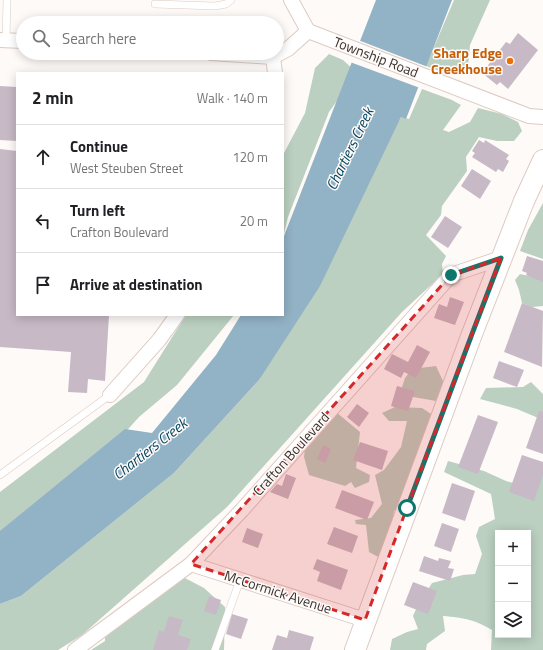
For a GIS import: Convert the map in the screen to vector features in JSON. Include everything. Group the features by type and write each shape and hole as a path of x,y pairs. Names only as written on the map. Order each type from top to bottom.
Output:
{"main road":[{"path":"355,650 501,258 531,195 543,160"}],"street":[{"path":"284,51 308,31 291,0"},
{"name":"Township Road","path":"308,31 529,116 543,117"},
{"path":"3,40 16,41"},
{"path":"273,60 275,72"},
{"name":"Crafton Boulevard","path":"75,650 191,564 247,504 451,275 501,258"},
{"path":"110,395 159,340 177,316"},
{"name":"McCormick Avenue","path":"191,564 365,620"}],"lane":[{"path":"3,40 7,0"},
{"path":"155,4 215,6 226,4 231,0"},
{"path":"0,475 110,395"},
{"path":"215,650 240,580"}],"highlighted area":[{"path":"501,258 472,334 365,620 191,564 451,275"}],"green space":[{"path":"454,0 490,0 470,45 468,68 458,68 447,74 426,66"},
{"path":"329,54 343,60 357,73 329,112 288,217 284,234 284,153 305,113 315,68"},
{"path":"422,89 452,100 461,105 443,130 449,132 470,122 478,108 502,114 518,122 522,131 514,141 497,141 479,137 466,157 467,171 442,206 441,215 426,235 446,256 442,264 443,274 402,312 227,507 82,635 58,650 0,650 0,604 21,596 174,473 259,380 401,117 409,119"},
{"path":"543,203 543,259 520,251 528,230"},
{"path":"520,274 543,279 543,306 532,307 522,303 515,280"},
{"path":"185,316 233,316 177,385 139,417 112,447 0,541 0,492 144,382"},
{"path":"436,366 444,383 436,401 413,397 402,387 405,378 412,369"},
{"path":"531,382 543,394 543,420 517,409 480,399 486,388 523,387"},
{"path":"395,407 422,408 434,416 400,507 394,511 391,531 382,559 369,552 366,525 356,524 355,520 371,518 382,504 375,475 384,470 401,447 407,421 389,421 382,413"},
{"path":"336,412 360,432 356,468 370,475 369,482 355,488 351,482 345,486 309,475 304,457 307,432"},
{"path":"448,461 484,471 506,481 529,488 543,472 543,650 491,650 492,630 479,623 469,620 443,616 445,631 427,644 426,650 390,650 392,639 418,629 413,616 432,583 463,575 475,574 482,554 476,536 479,527 495,519 491,494 444,472"},
{"path":"181,576 204,588 225,607 224,650 91,650 105,641 105,636"}],"water":[{"name":"Chartiers Creek","path":"376,0 452,0 406,119 401,117 320,286 259,380 174,473 21,596 0,604 0,531 125,429 152,433 216,355 240,316 284,316 284,236"}],"pier":[{"path":"358,40 428,67 420,88 350,62"}],"building":[{"name":"Sharp Edge Creekhouse","path":"518,33 538,50 508,89 500,82 497,85 482,73 506,42 510,44"},
{"path":"0,86 16,87 16,141 0,140"},
{"path":"479,140 484,143 485,140 509,155 506,159 509,161 503,172 498,169 496,172 472,157 475,153 472,151"},
{"path":"0,149 16,151 16,316 109,316 105,381 88,379 87,393 68,392 71,352 0,347"},
{"path":"472,169 491,181 480,199 461,186"},
{"path":"445,216 462,227 448,248 431,237"},
{"path":"527,256 543,261 543,282 526,275 527,273 522,271"},
{"path":"450,297 464,302 455,325 434,318 439,304 447,307"},
{"path":"522,303 543,311 542,367 504,352"},
{"path":"417,345 430,352 416,378 404,372 401,378 384,369 392,354 408,362"},
{"path":"499,361 524,370 517,387 493,378"},
{"path":"397,386 415,391 408,411 391,406"},
{"path":"357,404 369,413 359,427 347,417"},
{"path":"539,411 543,412 543,454 526,448"},
{"path":"478,415 498,422 478,474 458,467"},
{"path":"360,442 388,451 382,470 353,460"},
{"path":"323,445 331,449 325,463 317,459"},
{"path":"522,455 543,462 543,475 534,501 509,492"},
{"path":"286,474 296,478 288,499 270,492 277,484 282,486"},
{"path":"452,483 475,491 465,521 442,513"},
{"path":"342,490 374,502 367,520 335,508"},
{"path":"442,523 459,529 451,552 434,546"},
{"path":"334,527 358,536 352,553 327,544"},
{"path":"247,528 263,534 258,548 242,542"},
{"path":"424,556 438,561 439,558 451,561 448,568 454,569 450,581 419,571"},
{"path":"317,559 348,570 341,590 317,581 320,572 313,569"},
{"path":"413,582 437,591 428,614 404,605"},
{"path":"209,596 221,600 216,615 204,611"},
{"path":"232,614 248,619 241,639 226,634"},
{"path":"169,616 183,620 178,635 191,639 187,650 153,650 159,630 164,632"},
{"path":"289,630 314,637 310,650 272,650 277,635 287,638"}],"place":[{"name":"Sharp Edge Creekhouse","path":"510,61"}],"route":[{"path":"407,508 501,258 451,275"}]}
